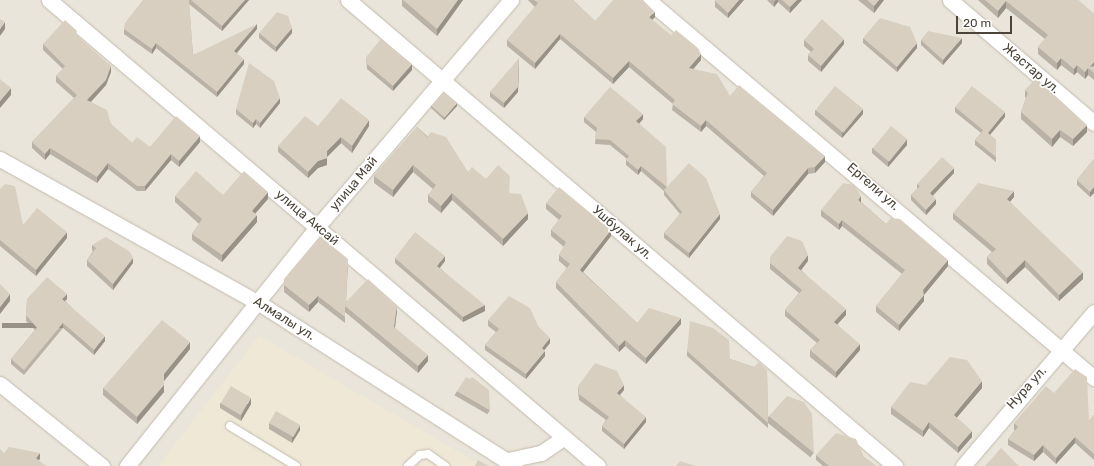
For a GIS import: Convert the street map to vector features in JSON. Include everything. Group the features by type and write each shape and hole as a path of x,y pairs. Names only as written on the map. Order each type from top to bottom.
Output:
{"street":[{"name":"улица Аксай","path":"49,0 563,438 598,466"},
{"name":"Ушбулак ул.","path":"348,0 895,466"},
{"name":"улица Май","path":"127,466 259,303 317,227 511,0"},
{"name":"Ергели ул.","path":"648,0 798,124 1094,378"},
{"name":"Жастар ул.","path":"950,0 1094,123"},
{"name":"Алмалы ул.","path":"0,159 259,303 512,463 541,453 563,438"},
{"name":"Нура ул.","path":"963,466 1094,312"},
{"path":"0,384 102,466"}],"lane":[{"path":"230,426 296,466"},
{"path":"408,466 420,455 428,454 440,459 445,466"}],"shaded area":[{"path":"0,0 1094,0 1094,466 0,466"},
{"path":"259,336 483,466 158,466"}],"building":[{"path":"143,0 189,0 193,55 257,24 234,51 244,59 217,92 156,43 152,49 124,29 125,23"},
{"path":"191,0 245,0 222,26"},
{"path":"403,0 458,0 437,29"},
{"path":"534,0 573,0 595,21 613,0 643,0 655,12 649,17 671,35 676,30 698,48 701,54 689,68 717,74 730,96 739,85 825,156 815,167 808,168 773,210 751,192 767,173 706,120 701,126 672,104 675,100 629,61 613,78 560,34 535,63 507,40 538,3"},
{"path":"739,0 728,13 715,1"},
{"path":"782,0 797,0 790,7"},
{"path":"867,0 879,0 874,6"},
{"path":"985,0 1078,0 1094,14 1094,62 1090,67 1094,66 1094,73 1088,68 1085,72 1077,65 1074,69 1061,58 1057,63 1038,47 1048,35 1006,1 998,11"},
{"path":"277,12 288,16 292,28 276,47 259,33"},
{"path":"880,18 910,27 917,43 897,67 863,38"},
{"path":"0,19 5,22 0,29"},
{"path":"822,19 844,39 821,66 808,55 814,49 804,40"},
{"path":"65,20 77,31 76,35 111,66 106,80 87,100 107,110 111,124 132,143 137,137 150,147 176,116 200,136 179,161 171,154 145,186 137,186 108,163 97,177 50,148 45,154 32,142 77,95 56,76 65,66 43,44"},
{"path":"928,31 962,38 943,60 921,40"},
{"path":"381,39 412,64 393,86 367,64 366,57"},
{"path":"519,58 518,87 504,103 490,92"},
{"path":"249,63 274,81 280,98 260,123 256,119 253,123 236,109"},
{"path":"1036,78 1087,125 1073,139 1060,130 1052,139 1021,112 1028,93 1025,90"},
{"path":"0,79 11,88 0,101"},
{"path":"835,86 863,109 843,133 815,110"},
{"path":"972,86 1005,112 988,133 996,140 996,157 975,140 983,130 955,107"},
{"path":"610,87 643,114 636,121 666,147 667,187 641,166 638,170 626,160 629,156 610,140 595,139 597,128 584,117"},
{"path":"444,92 457,103 445,117 432,107"},
{"path":"341,98 369,120 352,146 341,137 327,151 327,158 318,161 308,172 278,146 305,116 318,126"},
{"path":"891,126 907,139 889,162 873,149"},
{"path":"417,127 427,137 431,132 446,137 468,172 472,167 486,179 498,165 510,176 509,193 521,194 528,213 503,239 452,193 441,206 428,195 436,185 413,165 393,190 374,176"},
{"path":"942,157 954,168 930,193 936,199 926,210 911,195 920,186 917,184"},
{"path":"1094,159 1094,187 1090,192 1077,180"},
{"path":"689,163 706,178 720,214 689,253 664,233 682,212 664,190"},
{"path":"196,171 223,195 244,171 268,192 252,211 257,215 222,255 192,234 202,219 175,196"},
{"path":"843,183 854,185 861,196 858,200 886,224 891,218 900,219 948,260 923,290 924,295 899,325 876,306 905,270 842,220 839,224 821,210"},
{"path":"978,183 1014,191 1007,199 1083,272 1059,295 1025,260 1007,278 987,257 996,249 953,213"},
{"path":"5,184 15,186 23,225 37,208 67,232 36,270 0,240 0,189"},
{"path":"559,187 611,230 580,270 637,323 649,308 681,318 646,358 625,340 619,346 556,282 570,264 559,255 566,242 551,230 562,216 546,203"},
{"path":"415,232 445,256 437,266 485,305 463,317 395,258"},
{"path":"320,236 348,259 346,302 368,279 397,305 394,327 428,355 418,366 345,306 345,317 318,296 309,305 284,285 284,279"},
{"path":"787,236 802,241 808,255 798,268 846,309 834,322 860,344 836,372 810,350 820,340 785,310 802,290 770,263 770,257"},
{"path":"106,237 130,252 133,258 113,284 87,260 96,248 92,245"},
{"path":"47,277 67,294 62,299 105,336 94,350 63,323 24,370 11,359 37,328 26,315 27,299"},
{"path":"0,284 10,294 0,307"},
{"path":"509,296 530,308 538,326 550,338 542,348 545,351 526,374 485,345 499,329 488,320"},
{"path":"162,320 190,342 164,374 164,385 137,417 103,388"},
{"path":"690,321 713,328 729,340 730,359 754,367 759,362 767,370 768,423 687,351"},
{"path":"950,357 967,360 982,381 954,415 972,431 958,447 929,422 923,431 891,407 910,382 926,385"},
{"path":"595,363 617,371 624,385 617,393 646,417 624,444 602,426 609,417 579,394 578,386"},
{"path":"1075,369 1087,377 1089,421 1094,415 1094,454 1075,437 1056,458 1043,445 1034,455 1008,439 1018,427 1014,423 1046,386 1054,393"},
{"path":"466,377 470,379 472,377 489,390 490,410 457,391"},
{"path":"231,386 251,398 240,415 221,403"},
{"path":"787,396 804,402 812,414 814,453 769,416"},
{"path":"276,411 300,425 293,437 269,423"},
{"path":"836,433 856,439 864,457 876,466 829,466 816,455"},
{"path":"9,447 40,453 36,458 46,466 0,466 0,449 4,453"},
{"path":"1001,448 1019,466 985,466"},
{"path":"478,460 489,466 475,466"},
{"path":"680,461 696,466 676,466"}]}
